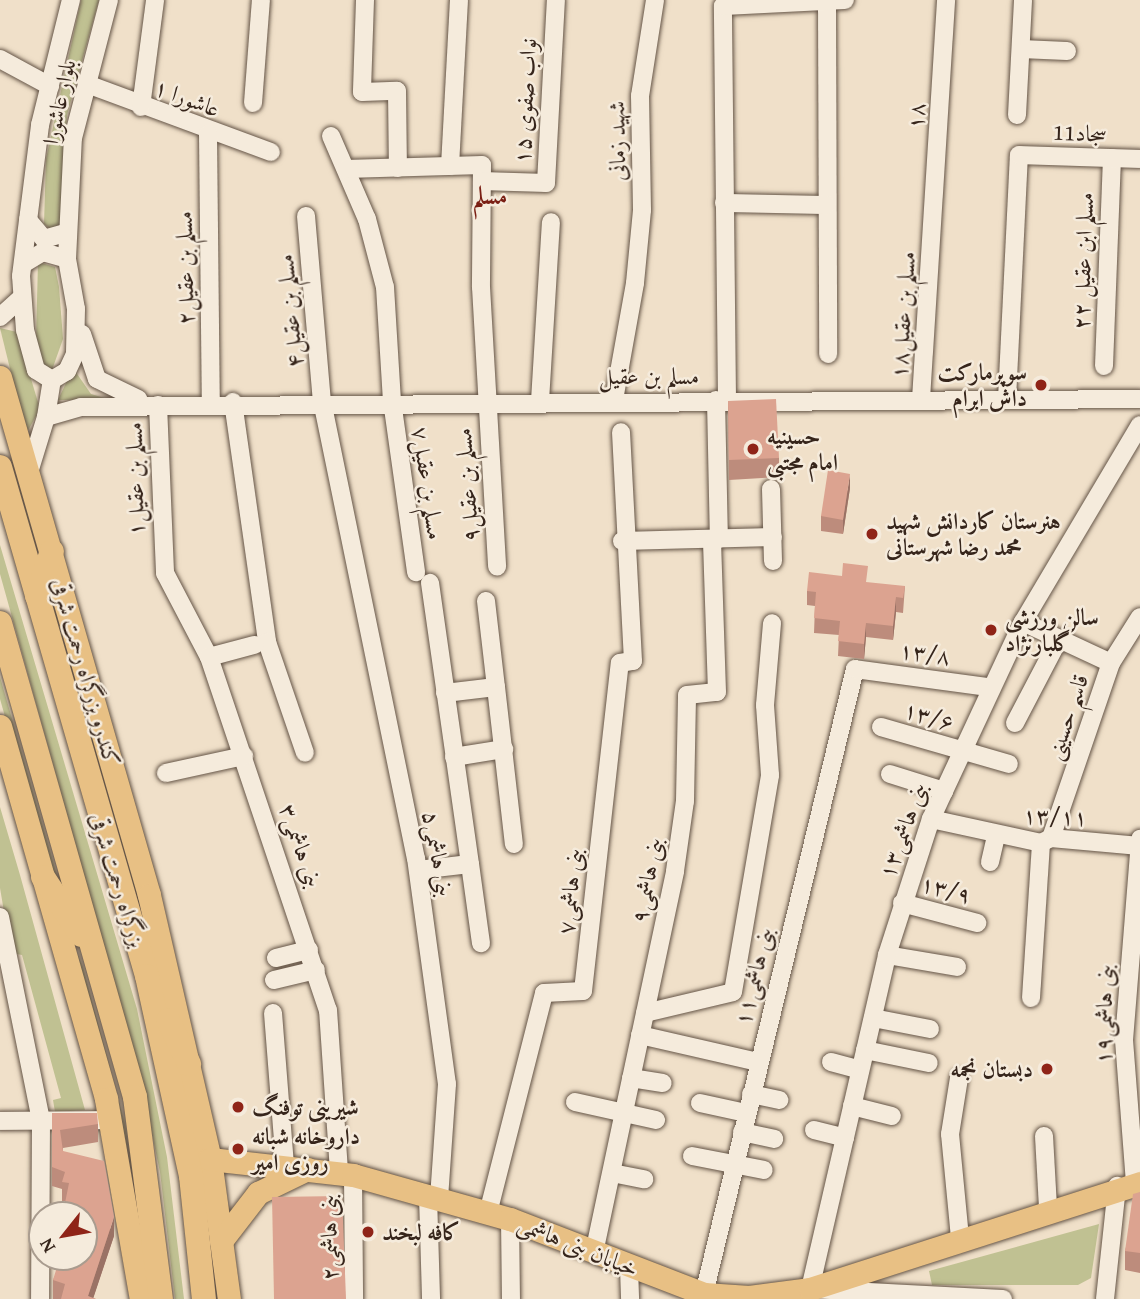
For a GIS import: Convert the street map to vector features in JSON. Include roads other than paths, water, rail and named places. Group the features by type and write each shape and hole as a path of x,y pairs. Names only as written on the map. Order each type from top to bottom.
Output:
{"highway":[{"name":"بزرگراه رحمت شرقی","path":"0,467 147,976 191,1176 204,1299"},
{"path":"37,596 52,551"},
{"name":"بزرگراه رحمت شرقی","path":"0,623 135,1097 155,1296"},
{"path":"43,877 95,955"},
{"path":"147,976 189,1063"}],"main road":[{"name":"کندرو بزرگراه رحمت شرقی","path":"0,377 149,895 210,1159 229,1299"},
{"path":"0,726 111,1121 155,1296"},
{"name":"خیابان بنی هاشمی","path":"210,1159 346,1174 510,1219 629,1268 704,1294 749,1298 810,1289 1048,1208 1131,1184"},
{"path":"221,1241 258,1193 296,1168"}],"street":[{"name":"بلوار عاشورا","path":"52,380 36,370 21,298 28,220 50,86 71,0"},
{"name":"بلوار عاشورا","path":"76,309 66,259 73,138 109,0"},
{"path":"141,107 155,0"},
{"path":"253,103 261,0"},
{"path":"365,0 362,92 397,91 398,167"},
{"path":"450,166 459,0"},
{"name":"نواب صفوی ۱۵","path":"482,181 545,183 556,0"},
{"name":"شهید زمانی","path":"614,400 635,283 642,210 640,96 655,0"},
{"path":"715,539 725,260 723,6 845,0"},
{"name":"۱۸","path":"934,234 946,0"},
{"path":"1017,114 1023,0"},
{"path":"827,2 828,354"},
{"path":"1021,49 1067,51"},
{"path":"0,59 50,86"},
{"name":"عاشورا ۱","path":"87,84 208,134 271,152"},
{"name":"مسلم بن عقیل۲","path":"208,134 211,402"},
{"name":"مسلم بن عقیل۷","path":"331,136 346,169 385,287 392,401 445,693 481,943"},
{"name":"11سجاد","path":"1007,399 1018,228 1018,155 1140,159"},
{"name":"مسلم ابن عقیل ۲۲","path":"1104,366 1112,158"},
{"path":"346,169 482,165 482,181"},
{"name":"مسلم بن عقیل۹","path":"482,181 481,287 497,567"},
{"path":"724,204 827,205"},
{"name":"مسلم بن عقیل۴","path":"306,216 322,401 345,522"},
{"path":"28,220 44,239 68,232"},
{"path":"540,401 545,285 551,222"},
{"name":"مسلم بن عقیل۱۸","path":"921,399 934,234"},
{"path":"23,264 43,252 66,259"},
{"path":"0,317 21,298"},
{"path":"31,484 29,459 46,417 52,380 67,371 75,354 76,309"},
{"path":"76,309 97,379 114,393 158,405"},
{"name":"مسلم بن عقیل","path":"46,417 81,407 211,402 1140,399"},
{"path":"233,402 249,532 267,642 304,753"},
{"name":"مسلم بن عقیل۱","path":"158,405 161,551"},
{"name":"بنی هاشمی۱۳","path":"810,1289 887,955 931,819 989,687 1023,622 1140,425"},
{"path":"621,432 622,541 773,537"},
{"path":"771,489 773,561"},
{"name":"بنی هاشمی۵","path":"345,522 418,870 447,1084 433,1198 431,1299"},
{"name":"بنی هاشمی۹","path":"594,1252 645,1013 685,801 687,695 717,692 715,539"},
{"name":"بنی هاشمی۷","path":"488,1213 544,993 583,991 620,663 633,661 622,541"},
{"name":"بنی هاشمی۳","path":"161,551 165,573 209,657 328,1010 346,1174"},
{"path":"486,601 514,844"},
{"name":"قاسم حسینی","path":"1031,998 1046,841 1111,663 1140,617"},
{"path":"1023,622 1111,663"},
{"path":"645,1013 733,992 769,775 765,705 772,623"},
{"path":"1015,723 1059,639"},
{"path":"209,657 254,645"},
{"name":"۱۳/۸","path":"855,669 989,687"},
{"name":"بنی هاشمی۱۱","path":"704,1294 855,669"},
{"path":"445,693 496,687"},
{"name":"۱۳/۶","path":"881,727 1009,764"},
{"path":"454,757 503,749"},
{"path":"166,773 244,756"},
{"path":"890,774 944,791"},
{"name":"۱۳/۱۱","path":"931,819 996,837 1139,844"},
{"path":"990,862 996,837"},
{"name":"بنی هاشمی۱۹","path":"1105,1299 1131,1184 1124,1040 1139,844"},
{"path":"418,870 470,864"},
{"name":"۱۳/۹","path":"902,903 977,923"},
{"path":"0,917 41,1121 40,1299"},
{"path":"276,958 309,950"},
{"path":"887,955 957,967"},
{"path":"274,980 316,970"},
{"path":"273,1013 296,1168"},
{"path":"873,1018 930,1029"},
{"path":"640,1035 758,1062"},
{"path":"865,1050 929,1063"},
{"path":"831,1062 860,1070"},
{"path":"631,1078 663,1083"},
{"path":"959,1078 950,1134 960,1238"},
{"path":"751,1094 779,1100"},
{"path":"575,1102 656,1120"},
{"path":"700,1103 746,1113"},
{"path":"852,1106 892,1116"},
{"path":"0,1121 111,1121"},
{"path":"814,1130 845,1138"},
{"path":"742,1132 774,1139"},
{"path":"1044,1136 1048,1208"},
{"path":"692,1156 764,1170"},
{"path":"612,1173 643,1179"},
{"name":"۲بنی هاشمی","path":"346,1174 354,1299"},
{"path":"510,1219 511,1299"},
{"path":"629,1268 630,1299"},
{"path":"810,1289 869,1296 1003,1299"}],"place":[{"name":"سوپرمارکت داش ابرام","path":"1041,385"},
{"name":"حسینیه امام مجتبی","path":"753,449"},
{"name":"هنرستان کاردانش شهید محمد رضا شهرستانی","path":"872,534"},
{"name":"سالن ورزشی گلبارنژاد","path":"991,630"},
{"name":"دبستان نجمه","path":"1047,1069"},
{"name":"شیرینی توفنگ","path":"238,1107"},
{"name":"داروخانه شبانه روزی امیر","path":"238,1149"},
{"name":"کافه لبخند","path":"368,1232"}],"district":[{"name":"مسلم","path":"490,196"}]}
